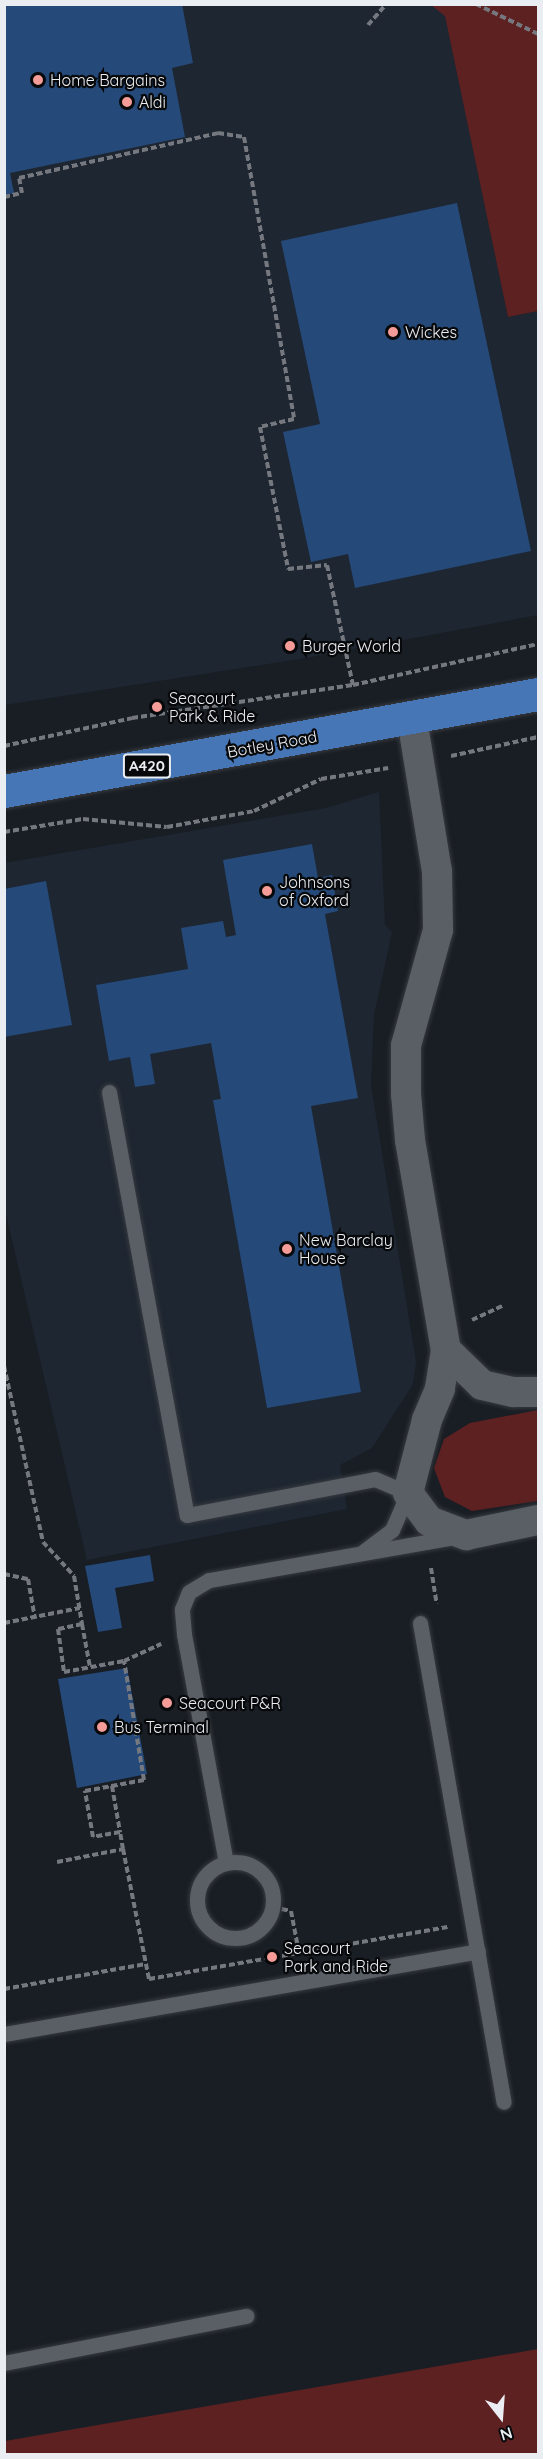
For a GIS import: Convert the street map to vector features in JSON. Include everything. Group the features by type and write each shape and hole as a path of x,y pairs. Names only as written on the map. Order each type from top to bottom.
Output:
{"main road":[{"name":"Botley Road","path":"4,791 412,719 538,694"}],"street":[{"path":"412,719 437,871 438,930 406,1045 406,1094 410,1140 446,1350 440,1389 427,1420 408,1493 429,1521 466,1535 538,1520"},
{"path":"446,1350 482,1385 513,1392 538,1392"}],"lane":[{"path":"109,1092 188,1515 375,1479 408,1493 392,1530 364,1551"},
{"path":"226,1863 184,1634 182,1609 189,1592 209,1580 364,1551 466,1535"},
{"path":"420,1623 504,2102"},
{"path":"239,1861 262,1872 274,1894 269,1919 252,1935 230,1938 209,1928 197,1908 200,1884 215,1867 226,1863 239,1861"},
{"path":"4,2034 478,1951"},
{"path":"4,2363 246,2316"}],"path":[{"path":"368,25 386,4"},
{"path":"476,4 538,34"},
{"path":"4,196 22,193 19,178 218,133 244,137 294,419 260,427 288,569 327,565 353,685"},
{"path":"4,746 132,718 353,685 538,644"},
{"path":"4,832 83,819 167,827 254,811 321,779 420,762 538,737"},
{"path":"4,1366 44,1542 74,1575 90,1667"},
{"path":"4,1574 28,1579 35,1617"},
{"path":"4,1623 80,1608"},
{"path":"82,1624 58,1629 64,1672 124,1661 184,1634"},
{"path":"120,1832 93,1837 85,1791 144,1780 124,1661"},
{"path":"112,1786 149,1979 473,1922"},
{"path":"57,1862 123,1849"},
{"path":"273,1907 291,1911 298,1953"},
{"path":"4,1989 146,1964"}],"shaded area":[{"path":"5,5 431,5 445,15 508,317 538,311 538,615 300,659 5,705"},
{"path":"431,5 538,5 538,311 508,317 445,16"},
{"path":"379,792 385,925 392,932 374,1015 371,1085 416,1362 413,1384 372,1448 340,1465 347,1509 87,1560 5,1210 4,863 326,808"},
{"path":"538,1410 538,1501 472,1511 445,1497 434,1468 444,1439 470,1423"},
{"path":"538,2349 538,2454 5,2454 5,2441"}],"building":[{"path":"4,4 182,4 193,63 172,68 185,137 10,173 14,193 4,195"},
{"name":"Wickes","path":"457,203 531,551 355,588 348,554 311,562 283,432 320,424 281,241"},
{"name":"New Barclay House","path":"312,844 318,878 332,875 338,911 325,914 358,1098 311,1106 361,1392 267,1408 213,1100 221,1099 211,1043 150,1054 155,1084 135,1087 130,1057 109,1061 96,985 188,969 181,928 223,921 226,937 236,935 223,860"},
{"path":"46,881 72,1025 4,1037 4,889"},
{"path":"150,1555 154,1581 115,1588 122,1628 98,1632 85,1566"},
{"name":"Bus Terminal","path":"127,1668 147,1774 77,1788 58,1679"}],"place":[{"name":"Home Bargains","path":"38,80"},
{"name":"Aldi","path":"127,102"},
{"name":"Wickes","path":"393,332"},
{"name":"Burger World","path":"290,646"},
{"name":"Seacourt Park & Ride","path":"157,707"},
{"name":"Johnsons of Oxford","path":"267,891"},
{"name":"New Barclay House","path":"287,1249"},
{"name":"Seacourt P&R","path":"167,1703"},
{"name":"Bus Terminal","path":"102,1727"},
{"name":"Seacourt Park and Ride","path":"272,1957"}]}
